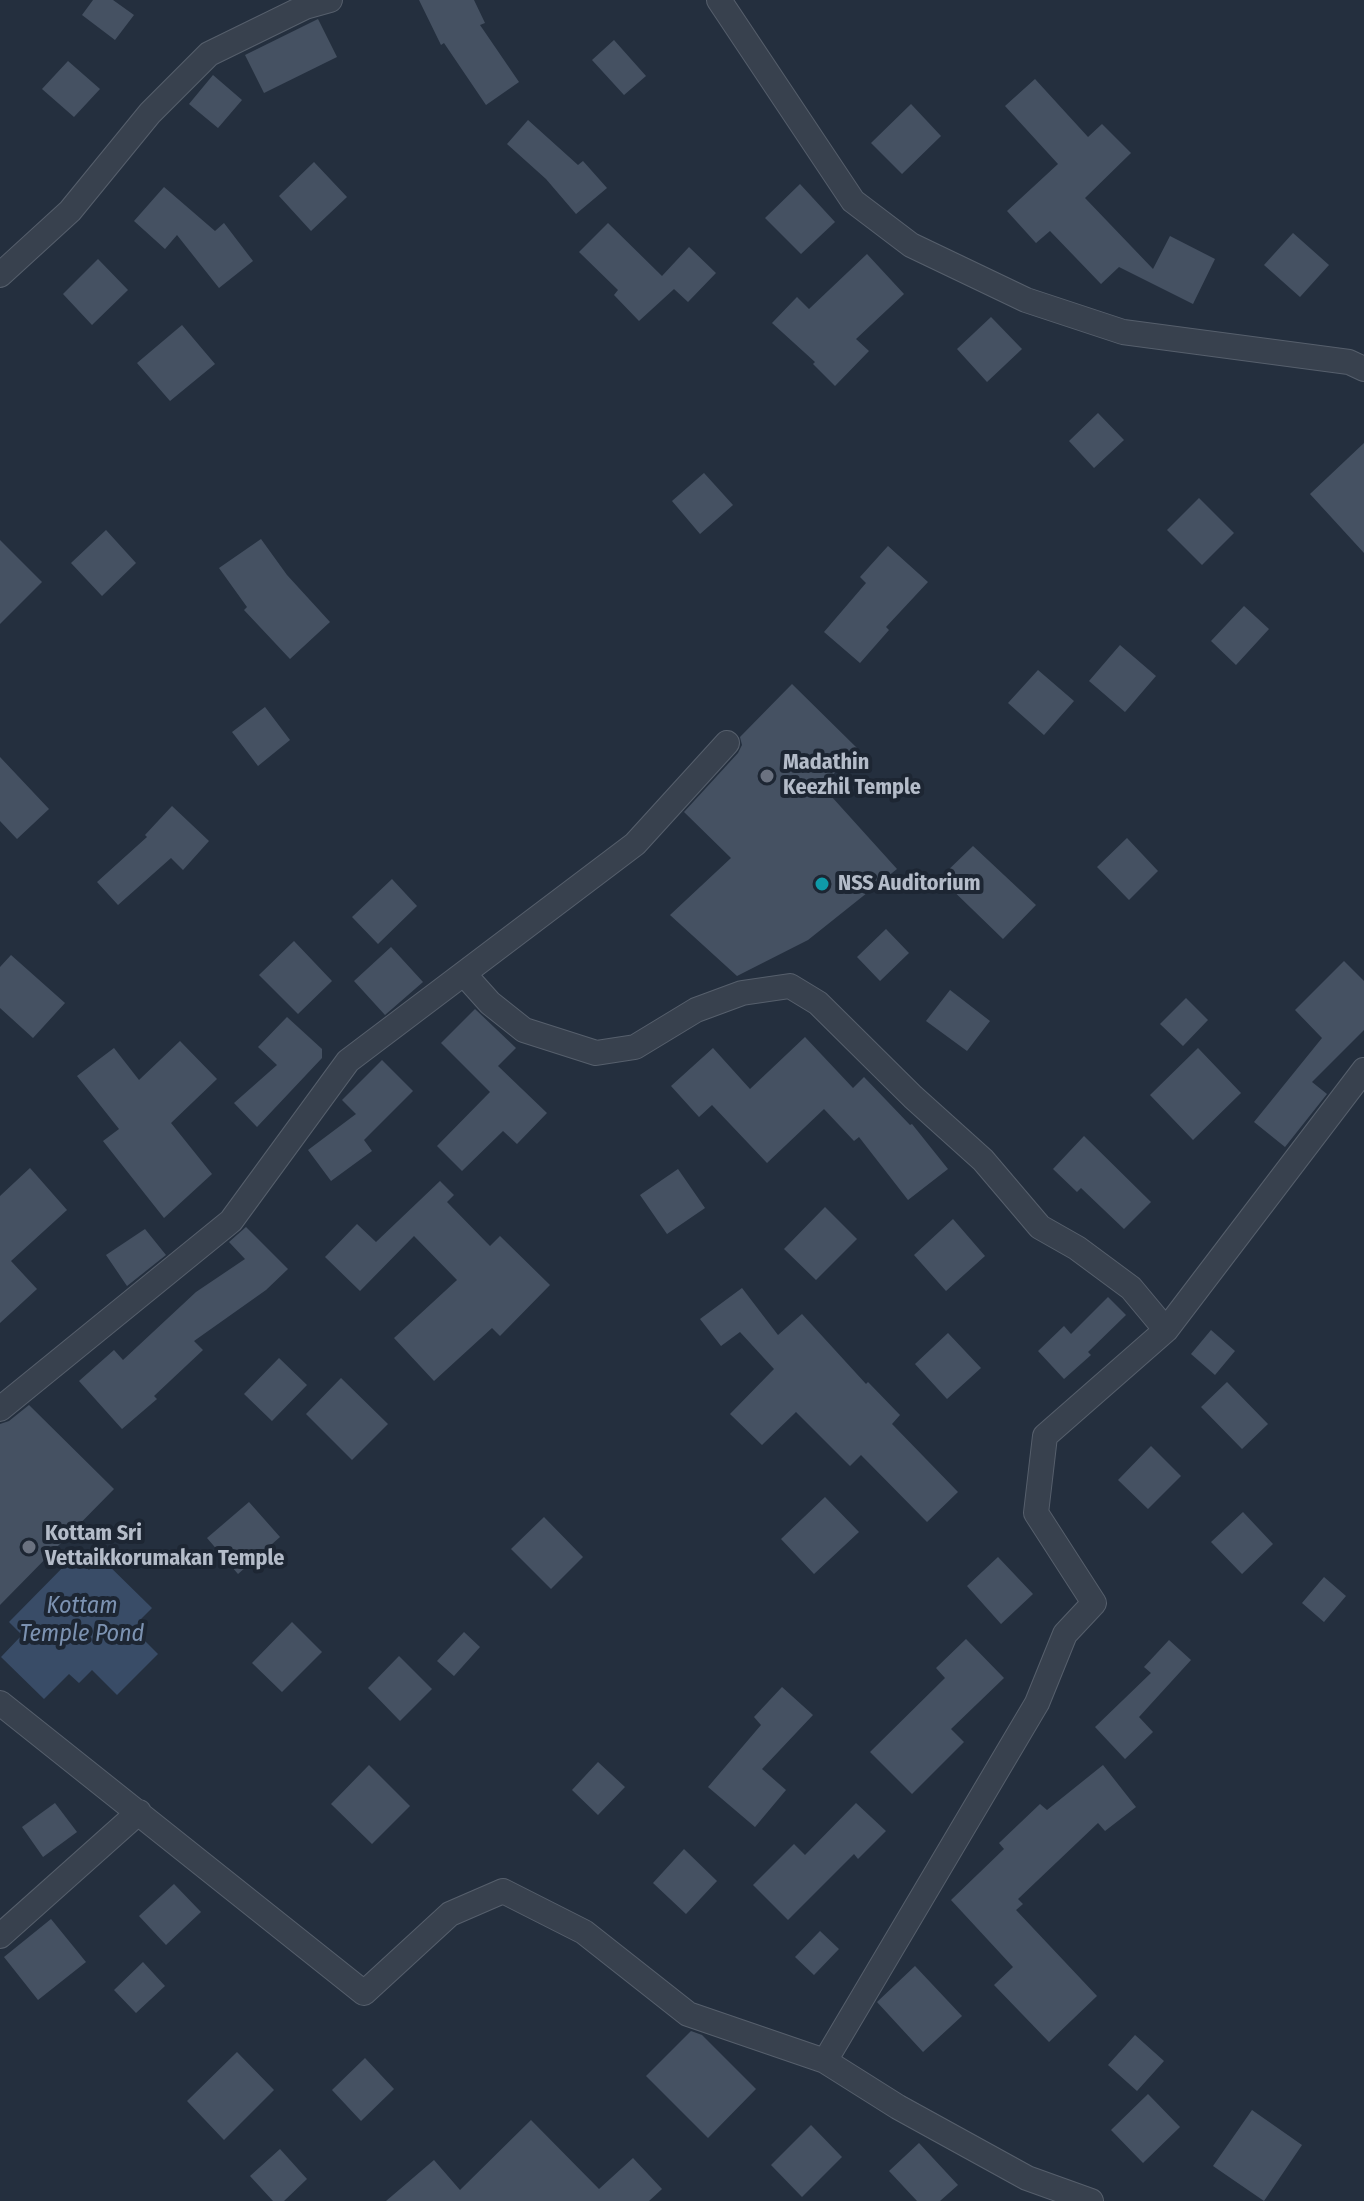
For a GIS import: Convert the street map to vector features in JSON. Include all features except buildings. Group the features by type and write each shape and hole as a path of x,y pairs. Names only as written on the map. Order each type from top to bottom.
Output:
{"street":[{"path":"0,275 70,211 150,113 209,54 305,7 330,0"},
{"path":"719,0 853,201 911,245 1026,300 1123,332 1349,362 1364,369"},
{"path":"0,1409 231,1221 348,1061 635,844 727,743"},
{"path":"464,974 490,1003 524,1030 596,1053 635,1047 696,1010 742,993 790,986 818,1003 913,1097 983,1160 1040,1227 1077,1248 1131,1288 1166,1330"},
{"path":"825,2061 1037,1703 1065,1634 1094,1603 1036,1513 1045,1436 1166,1330 1364,1070"},
{"path":"0,1703 364,1993 450,1914 503,1891 584,1932 688,2014 825,2061 898,2107 1027,2178 1091,2201"},
{"path":"0,1936 139,1812"}],"water":[{"name":"Kottam Temple Pond","path":"74,1556 89,1570 101,1558 152,1608 138,1622 146,1630 140,1636 158,1654 117,1695 92,1670 79,1683 69,1674 44,1699 1,1657 22,1635 9,1622"}],"place":[{"name":"Madathin Keezhil Temple","path":"767,776"},
{"name":"NSS Auditorium","path":"822,884"},
{"name":"Kottam Sri Vettaikkorumakan Temple","path":"29,1547"}]}
